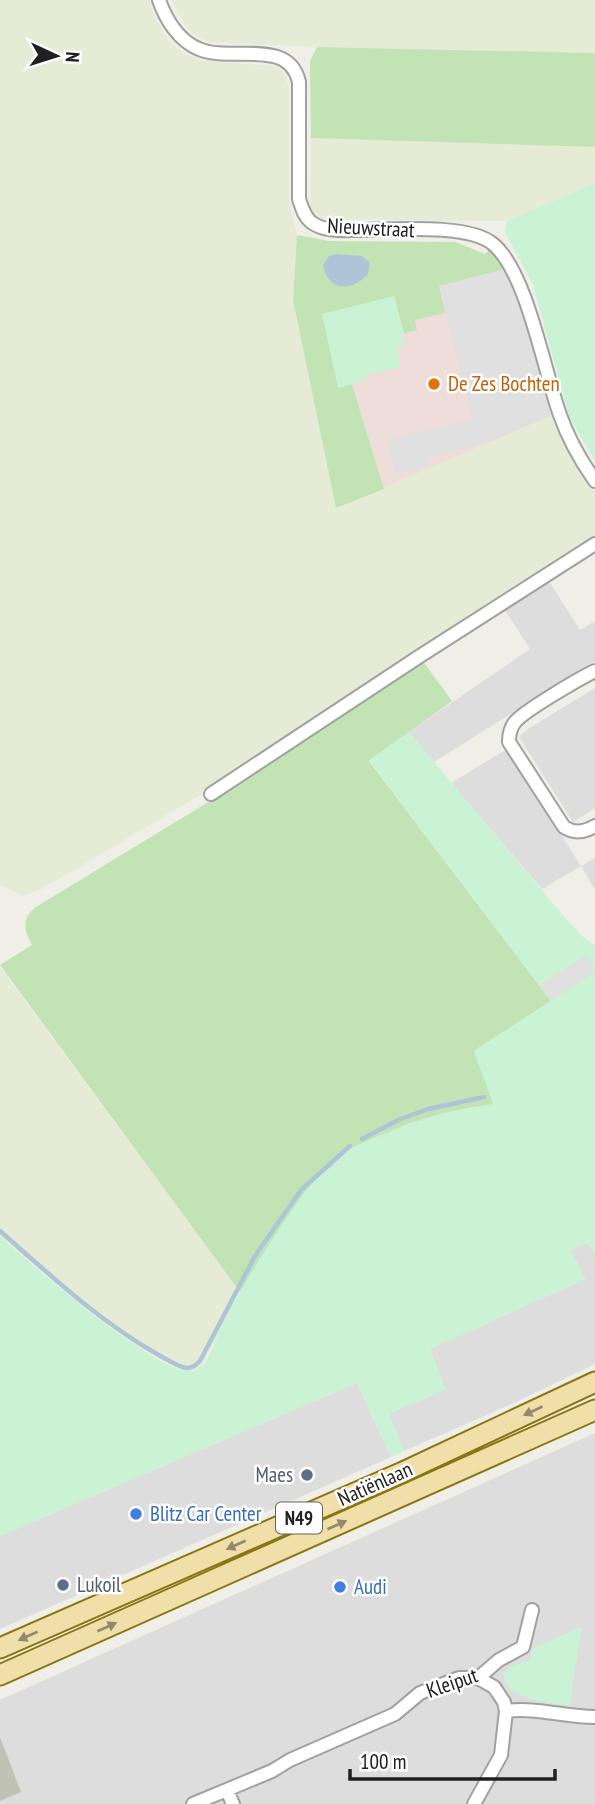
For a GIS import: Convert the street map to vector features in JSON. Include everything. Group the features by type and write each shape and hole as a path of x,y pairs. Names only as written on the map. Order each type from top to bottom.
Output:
{"main road":[{"name":"Natiënlaan","path":"0,1648 391,1477 595,1382"},
{"name":"Natiënlaan","path":"0,1675 595,1410"}],"street":[{"name":"Nieuwstraat","path":"159,0 178,34 202,51 271,55 289,61 296,70 299,82 299,199 309,221 318,226 340,230 451,231 478,235 493,244 507,260 519,282 561,419 595,481"},
{"path":"211,794 408,663 595,544"},
{"path":"595,671 519,717 510,729 509,742 564,827 571,832 579,832 595,826"},
{"name":"Kleiput","path":"193,1804 396,1714 420,1693 459,1678 478,1678 499,1660 523,1647 532,1610"},
{"path":"474,1804 501,1755 506,1711 504,1702 494,1687 478,1678"},
{"path":"506,1711 520,1709 595,1717"},
{"path":"227,1790 233,1804"}],"shaded area":[{"path":"0,0 149,0 154,16 168,40 186,55 206,61 273,66 280,69 285,76 289,87 289,203 297,235 293,300 336,508 551,416 566,447 595,493 595,537 203,793 42,889 23,896 0,885"},
{"path":"171,0 595,0 595,53 210,42 197,37 187,28"},
{"path":"311,138 595,147 595,183 507,221 329,219 317,215 310,207"},
{"path":"505,266 514,283 551,416 479,445 428,458 429,466 395,474 387,440 472,420 439,286 502,270"},
{"path":"502,270 514,283 551,416 384,489 352,384 394,296 404,334 417,330 415,320 439,286"},
{"path":"547,578 580,630 595,621 595,661 434,762 409,732 530,649 503,607"},
{"path":"595,688 595,808 573,822 519,737"},
{"path":"507,749 581,866 542,889 451,783"},
{"path":"595,858 595,890 581,866"},
{"path":"586,955 595,972 551,1001 540,985"},
{"path":"0,967 240,1292 200,1369 185,1371 140,1348 81,1305 0,1236"},
{"path":"588,1242 595,1253 595,1364 404,1451 388,1414 445,1389 430,1349 585,1279 570,1250"},
{"path":"357,1383 391,1457 0,1629 0,1536"},
{"path":"595,1433 595,1804 0,1804 0,1700"},
{"path":"0,1737 21,1792 0,1801"}],"green space":[{"path":"317,47 595,53 595,147 311,138 310,61"},
{"path":"595,183 595,461 569,416 533,285 505,232 507,221"},
{"path":"297,235 329,241 455,242 485,254 490,249 505,266 502,270 439,286 445,313 415,320 417,330 404,334 394,296 339,387 352,384 384,489 336,508 293,300"},
{"path":"394,296 404,334 404,345 396,347 401,367 366,375 367,379 338,388 322,314"},
{"path":"422,660 452,701 369,761 551,1001 474,1051 494,1104 410,1123 337,1157 303,1195 240,1292 0,965 32,945 25,925 31,911 36,907 210,801"},
{"path":"409,732 560,912 595,946 595,1253 587,1242 571,1250 585,1279 430,1349 446,1389 389,1414 404,1451 391,1457 357,1383 0,1536 0,1236 65,1292 126,1339 178,1369 194,1371 208,1358 221,1327 262,1255 324,1168 347,1150 406,1125 447,1112 493,1104 474,1051 551,1001 369,760"},
{"path":"582,1627 569,1706 539,1701 511,1689 504,1673 511,1666 531,1660 532,1648"}],"water":[{"path":"329,256 362,256 370,263 368,274 355,284 335,284 326,274 323,265"}],"waterway":[{"path":"362,1139 398,1120 428,1109 484,1097"},
{"path":"0,1231 115,1327 171,1362 182,1367 191,1367 200,1361 255,1256 301,1190 350,1146"}],"place":[{"name":"De Zes Bochten","path":"434,384"},
{"name":"Maes","path":"307,1475"},
{"name":"Blitz Car Center","path":"136,1514"},
{"name":"Lukoil","path":"63,1585"},
{"name":"Audi","path":"340,1587"}]}
